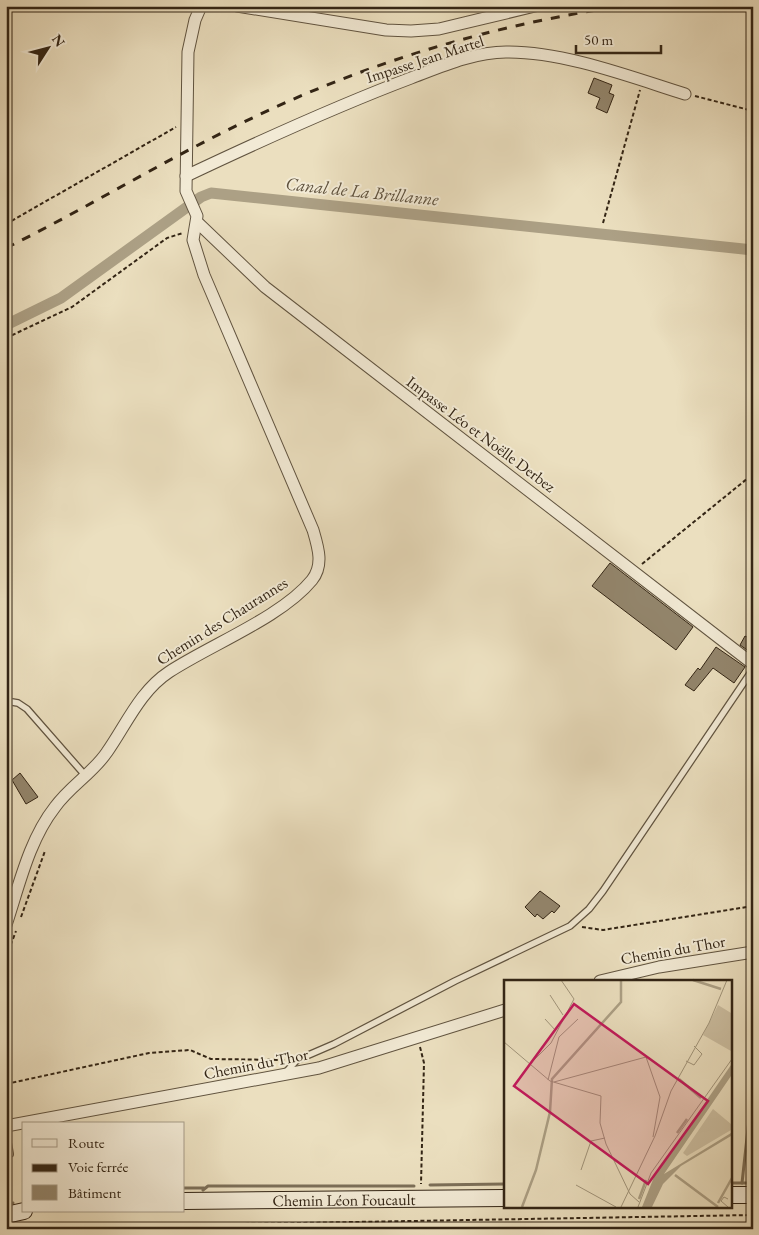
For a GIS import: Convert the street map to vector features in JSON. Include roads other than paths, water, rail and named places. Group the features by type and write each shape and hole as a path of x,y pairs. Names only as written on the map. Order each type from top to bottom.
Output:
{"main road":[{"path":"732,1195 753,1195"},
{"name":"Chemin Léon Foucault","path":"185,1201 504,1198"},
{"path":"6,1215 22,1211"}],"street":[{"path":"197,222 186,193 186,121 189,43 201,6"},
{"path":"237,6 386,30 411,31 439,29 512,9 535,6"},
{"name":"Impasse Jean Martel","path":"186,176 330,109 432,70 486,54 506,52 539,55 596,67 685,94"},
{"name":"Chemin des Chaurannes","path":"6,925 33,844 42,825 66,793 106,753 154,684 168,672 263,617 296,595 313,580 319,565 319,551 313,530 204,275 194,243 193,234 197,222"},
{"name":"Impasse Léo et Noëlle Derbez","path":"197,222 266,287 753,664"},
{"name":"Chemin du Thor","path":"604,980 659,967 753,952"},
{"name":"Chemin du Thor","path":"27,1122 332,1065 504,1010"},
{"name":"Chemin du Thor","path":"6,1126 22,1123"}],"lane":[{"path":"284,1074 295,1062 570,926 589,909 603,891 753,669"},
{"path":"6,701 18,703 27,709 84,774"},
{"path":"6,1131 10,1154"}],"waterway":[{"name":"Canal de La Brillanne","path":"6,325 61,298 201,197 211,193 753,250"},
{"path":"742,1183 753,1083"},
{"path":"732,1183 753,1183"},
{"path":"430,1185 504,1184"},
{"path":"203,1190 208,1186 414,1186"},
{"path":"185,1188 204,1188"},
{"path":"6,1204 13,1203"}],"railway":[{"path":"6,248 214,137 289,101 335,82 429,49 478,35 575,14 624,6"}]}
